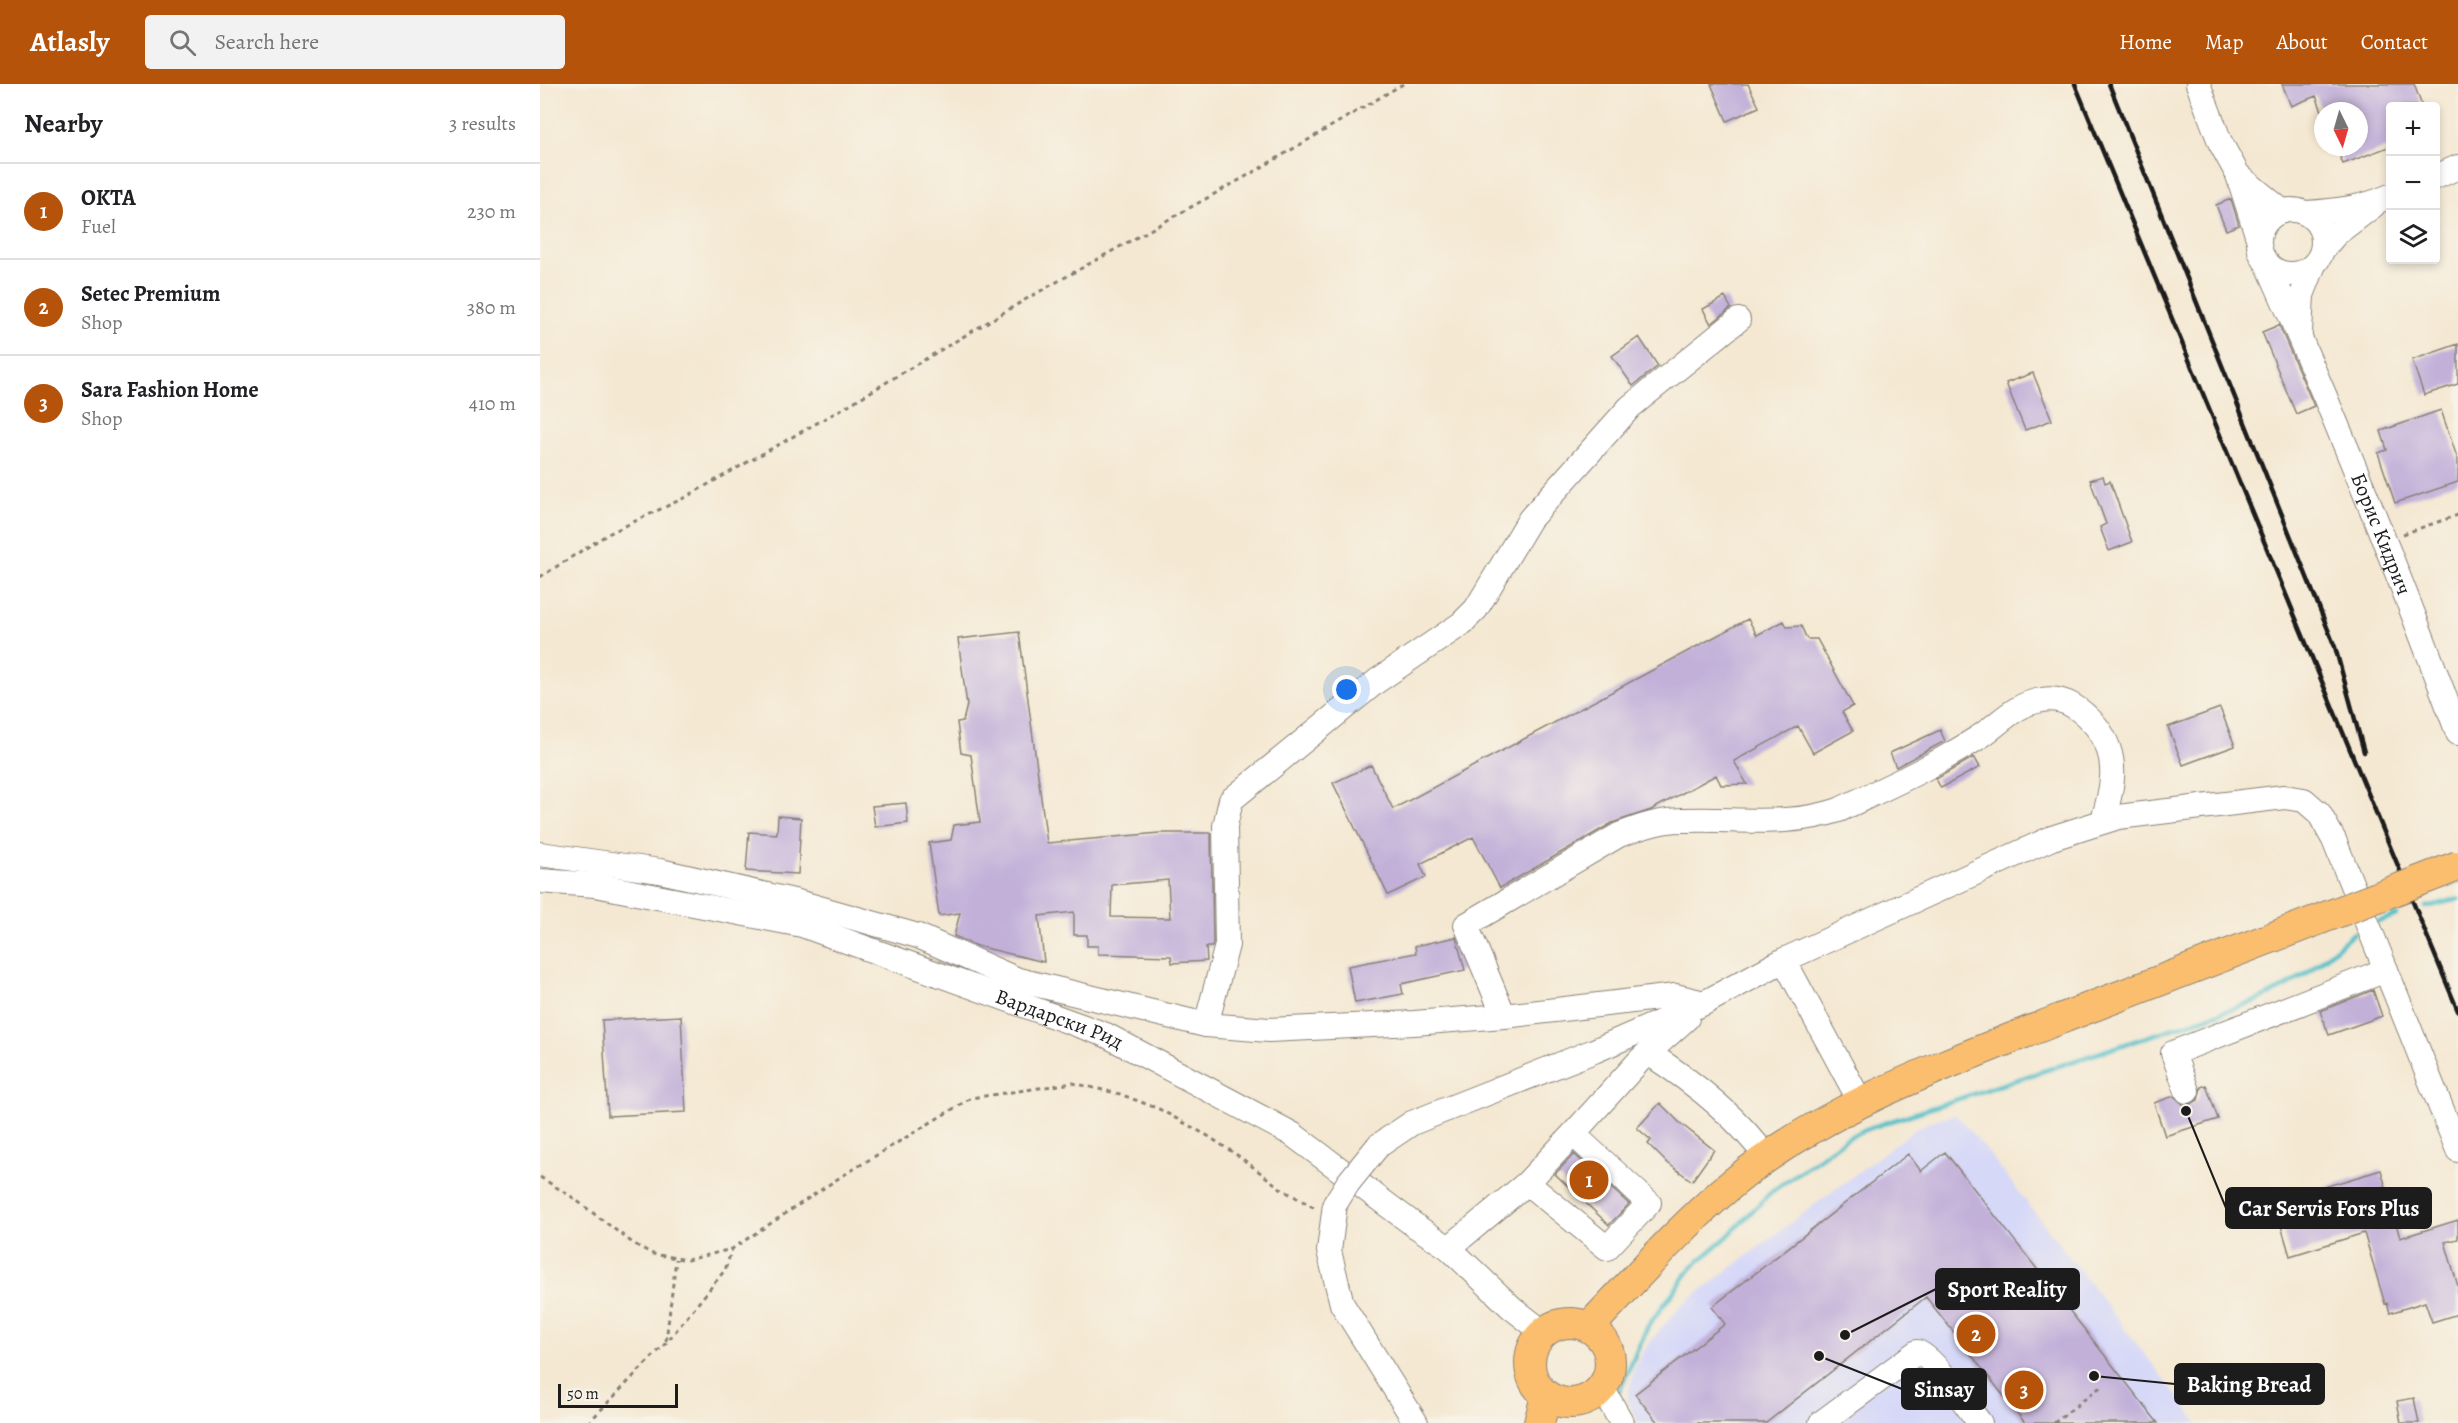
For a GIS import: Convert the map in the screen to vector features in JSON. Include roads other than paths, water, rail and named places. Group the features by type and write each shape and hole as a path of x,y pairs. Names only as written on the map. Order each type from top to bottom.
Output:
{"main road":[{"path":"1595,1333 1629,1287 1689,1222 1735,1182 1812,1128 1902,1083 2060,1019 2458,866"},
{"path":"1564,1323 1575,1323 1595,1333 1610,1358 1610,1369 1569,1404 1536,1385 1531,1375 1531,1352 1540,1336 1564,1323"}],"street":[{"path":"2198,84 2220,142 2238,176 2294,212 2319,225 2323,234 2318,258 2302,296 2299,316 2300,337"},
{"path":"2440,175 2458,167"},
{"name":"Борис Кидрич","path":"2238,176 2263,252 2383,541 2458,733"},
{"path":"2384,200 2337,234 2318,258 2300,273 2289,274 2277,271 2263,252 2266,222 2294,212 2334,211 2384,200"},
{"path":"1206,1025 1227,945 1225,825 1230,800 1377,681 1461,624 1476,609 1530,519 1630,407 1738,320"},
{"path":"1504,1016 1466,925 1619,835 1642,826 1667,821 1795,821 1818,817 1839,810 1977,739 2025,703 2044,699 2064,701 2083,711 2103,735 2114,765 2113,788 2103,820"},
{"path":"1416,1423 1342,1304 1329,1251 1328,1208 1378,1146 1412,1124 1594,1051 1704,1003 1784,960 2052,838 2103,820 2284,797 2304,800 2319,813 2334,840 2458,1150"},
{"path":"540,854 660,871 798,902 918,936 1018,980 1206,1025 1269,1030 1414,1023 1504,1016 1675,996 1704,1003"},
{"name":"Вардарски Рид","path":"540,881 595,885 802,925 1106,1035 1292,1134 1417,1227 1449,1248 1540,1336"},
{"path":"1784,960 1861,1102"},
{"path":"2187,1091 2173,1053 2386,970"},
{"path":"1449,1248 1527,1183 1648,1053 1704,1003"},
{"path":"1648,1053 1694,1085 1732,1118 1767,1158"},
{"path":"1527,1183 1607,1248 1649,1203 1573,1134"},
{"path":"1821,1423 1917,1352 1924,1355 1935,1367 1980,1423"},
{"path":"1569,1404 1621,1422"}],"waterway":[{"path":"2426,907 2458,899"},
{"path":"2378,922 2397,915"},
{"path":"1616,1398 1648,1326 1692,1267 1727,1237 1771,1192 1846,1139 1864,1130 2256,1001 2307,973 2354,933"}],"railway":[{"path":"2075,84 2458,1011"},
{"path":"2109,84 2335,647 2364,752"}],"place":[{"name":"Car Servis Fors Plus","path":"2186,1111"},
{"name":"OKTA","path":"1589,1180"},
{"name":"Setec Premium","path":"1976,1334"},
{"name":"Sport Reality","path":"1845,1335"},
{"name":"Sinsay","path":"1819,1356"},
{"name":"Baking Bread","path":"2094,1376"},
{"name":"Sara Fashion Home","path":"2024,1390"}]}
